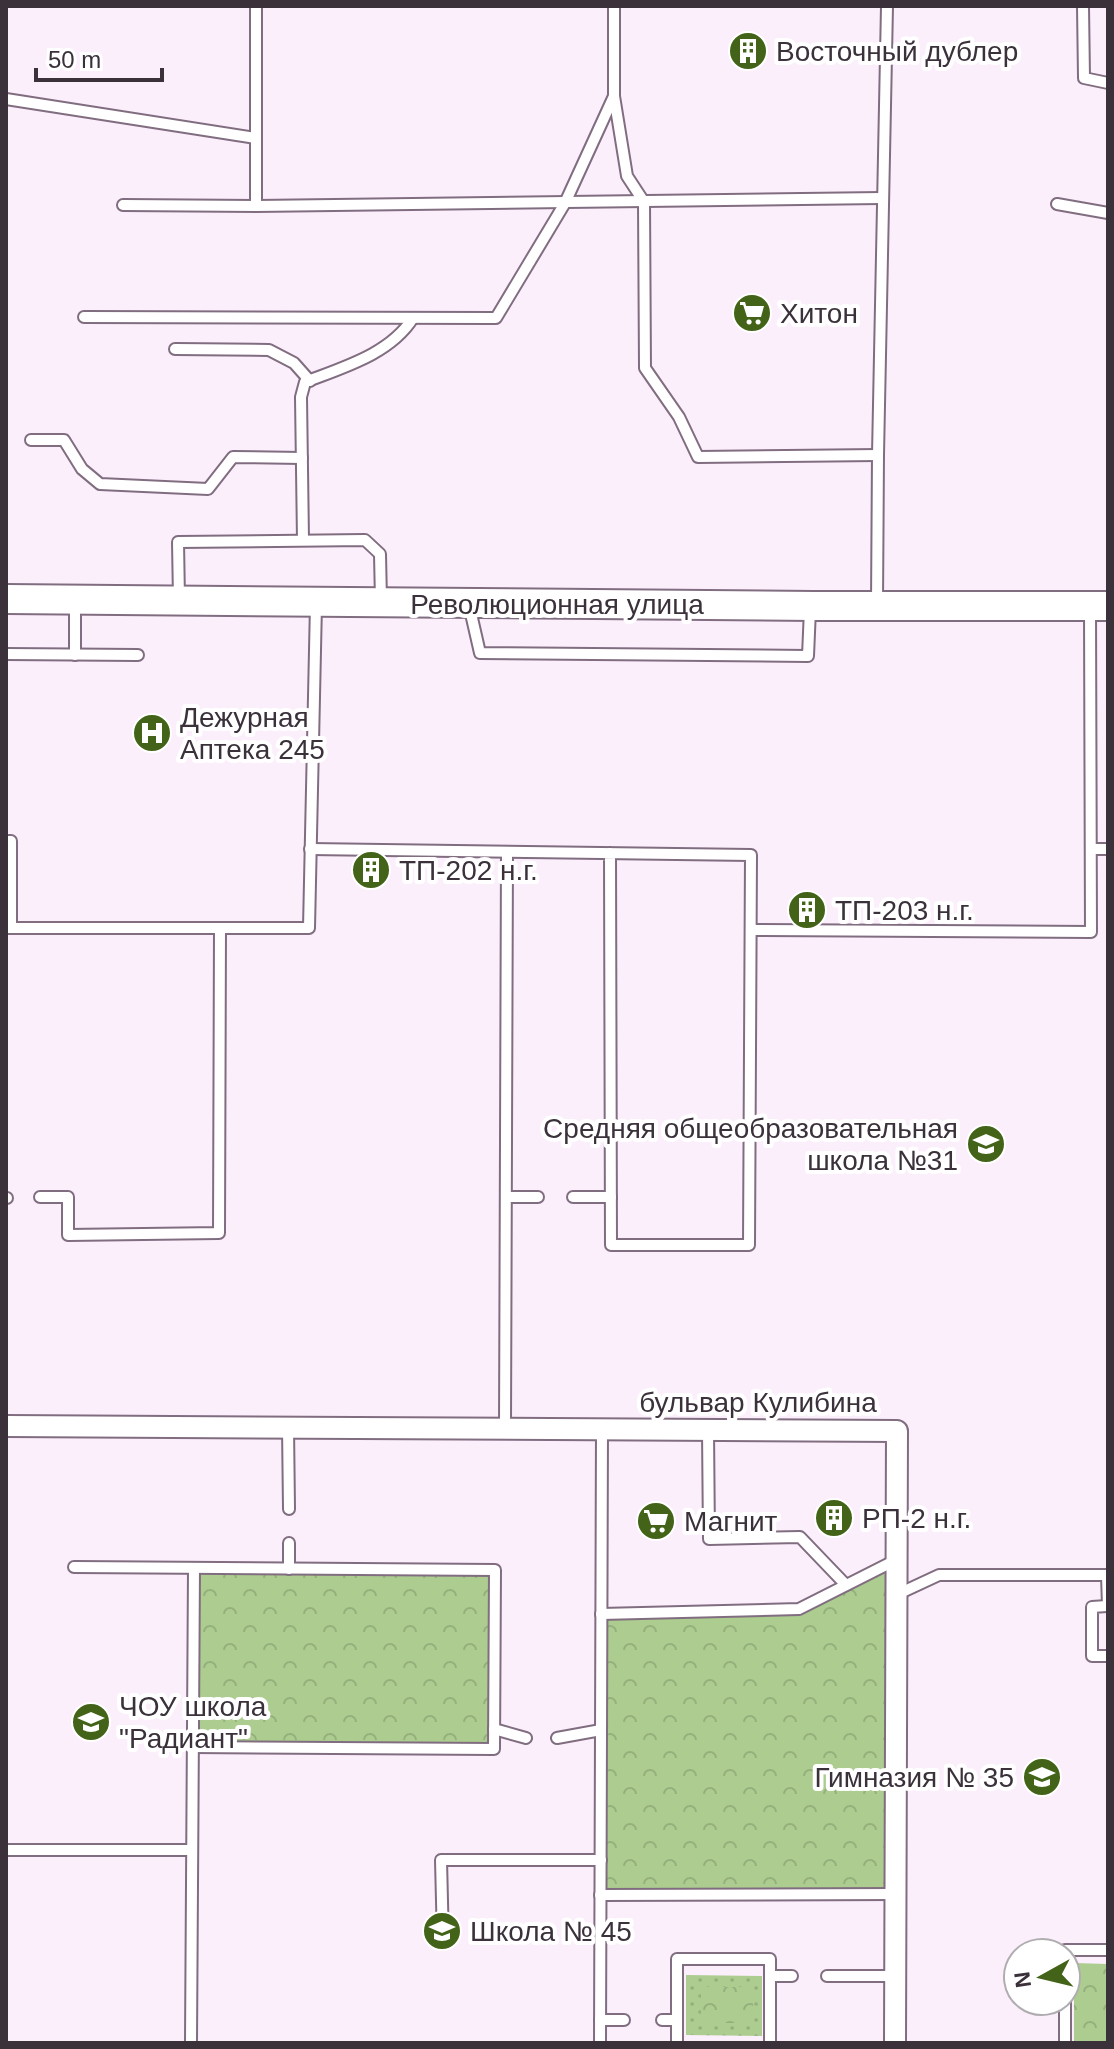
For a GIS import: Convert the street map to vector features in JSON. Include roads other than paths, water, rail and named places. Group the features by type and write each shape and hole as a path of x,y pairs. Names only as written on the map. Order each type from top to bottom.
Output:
{"main road":[{"name":"Революционная улица","path":"6,599 1099,606"}],"street":[{"name":"бульвар Кулибина","path":"6,1426 897,1431 895,2043"}],"lane":[{"path":"256,6 256,206"},
{"path":"614,6 614,96 627,176 644,202 645,368 679,417 698,457 878,455"},
{"path":"877,606 887,6"},
{"path":"1083,6 1084,78 1108,83"},
{"path":"84,317 496,318 565,203 614,96"},
{"path":"6,99 256,138"},
{"path":"123,205 882,198"},
{"path":"1057,204 1108,213"},
{"path":"303,540 301,397 305,382 366,359 405,330 413,318"},
{"path":"175,349 269,350 294,363 310,381"},
{"path":"31,440 64,440 82,469 100,484 208,489 233,457 302,458"},
{"path":"179,601 178,542 365,540 380,554 381,602"},
{"path":"75,600 75,655"},
{"path":"6,841 11,841 8,928 309,928 316,602"},
{"path":"469,603 480,653 808,656 810,606"},
{"path":"751,930 1091,932 1099,606"},
{"path":"6,654 138,655"},
{"path":"310,849 507,852 610,853 751,855 749,1245 611,1245 610,853"},
{"path":"1091,849 1108,849"},
{"path":"505,1428 507,852"},
{"path":"40,1197 68,1197 68,1235 219,1233 220,928"},
{"path":"507,1197 538,1197"},
{"path":"573,1197 611,1197"},
{"path":"288,1427 289,1509"},
{"path":"600,2043 602,1429"},
{"path":"708,1430 709,1539 800,1537 846,1585"},
{"path":"289,1543 289,1569"},
{"path":"601,1614 799,1609 896,1560"},
{"path":"74,1567 495,1570 494,1749 193,1747"},
{"path":"191,2043 194,1568"},
{"path":"896,1595 939,1575 1107,1575 1108,1606 1092,1607 1092,1656 1108,1656"},
{"path":"494,1729 526,1738"},
{"path":"557,1738 601,1730"},
{"path":"6,1850 192,1850"},
{"path":"443,1942 441,1860 601,1860"},
{"path":"600,1895 896,1894"},
{"path":"1082,1950 1108,1950"},
{"path":"677,2043 677,1959 770,1959 770,2043"},
{"path":"770,1976 792,1976"},
{"path":"827,1976 895,1976"},
{"path":"1065,2017 1065,2043"},
{"path":"600,2020 624,2020"},
{"path":"662,2020 677,2020"}],"place":[{"name":"Восточный дублер","path":"748,51"},
{"name":"Хитон","path":"752,313"},
{"name":"Дежурная Аптека 245","path":"152,733"},
{"name":"ТП-202 н.г.","path":"371,870"},
{"name":"ТП-203 н.г.","path":"807,910"},
{"name":"Средняя общеобразовательная школа №31","path":"986,1144"},
{"name":"РП-2 н.г.","path":"834,1518"},
{"name":"Магнит","path":"656,1521"},
{"name":"ЧОУ школа \"Радиант\"","path":"91,1722"},
{"name":"Гимназия № 35","path":"1042,1777"},
{"name":"Школа № 45","path":"442,1931"}]}
